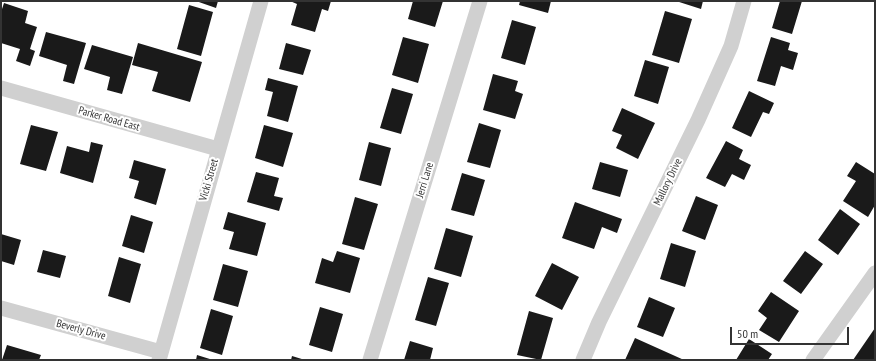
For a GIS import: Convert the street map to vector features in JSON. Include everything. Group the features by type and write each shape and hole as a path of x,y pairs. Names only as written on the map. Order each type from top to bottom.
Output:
{"street":[{"name":"Vicki Street","path":"160,356 261,1"},
{"name":"Jerri Lane","path":"370,360 480,1"},
{"name":"Mallory Drive","path":"583,360 599,322 698,120 731,46 744,1"},
{"name":"Parker Road East","path":"1,88 218,149"},
{"path":"813,360 875,273"},
{"name":"Beverly Drive","path":"1,308 160,356"}],"building":[{"path":"196,1 218,1 216,8"},
{"path":"290,1 331,1 328,11 322,9 315,32 291,25 297,4"},
{"path":"413,1 443,1 435,27 408,19"},
{"path":"520,1 551,1 548,13 519,5"},
{"path":"676,1 703,1 701,9"},
{"path":"780,1 802,1 792,34 772,28"},
{"path":"4,3 28,11 25,23 37,27 30,49 35,51 30,66 16,61 20,49 1,43 1,12"},
{"path":"189,5 213,12 201,56 177,49"},
{"path":"665,11 692,19 679,63 652,55"},
{"path":"512,20 536,27 525,65 501,58"},
{"path":"46,32 86,43 74,84 63,81 67,65 39,56"},
{"path":"403,37 429,44 418,83 392,75"},
{"path":"771,37 790,43 788,50 798,53 793,70 781,66 775,86 757,81"},
{"path":"138,43 202,62 190,102 152,91 158,72 132,65"},
{"path":"286,43 311,50 303,75 279,69"},
{"path":"92,45 133,57 122,94 107,90 110,77 84,69"},
{"path":"645,60 669,67 658,104 634,96"},
{"path":"493,74 518,81 515,91 523,94 515,119 483,110"},
{"path":"268,78 298,86 288,122 267,116 273,92 265,90"},
{"path":"392,88 413,94 401,134 380,128"},
{"path":"749,91 774,103 769,114 763,112 751,137 732,128"},
{"path":"622,108 655,123 638,159 616,148 622,135 612,131"},
{"path":"479,123 501,130 490,168 467,162"},
{"path":"31,125 58,132 46,171 20,164"},
{"path":"264,125 293,133 283,167 255,158"},
{"path":"726,141 743,150 739,159 751,165 744,180 732,174 725,187 706,178"},
{"path":"91,142 103,145 93,183 60,173 67,146 89,152"},
{"path":"369,142 391,148 381,186 359,180"},
{"path":"134,160 166,169 156,205 134,198 139,181 129,178"},
{"path":"600,162 628,170 620,197 592,189"},
{"path":"856,162 875,174 875,205 868,217 843,201 856,181 847,176"},
{"path":"256,172 279,178 274,196 283,198 279,211 247,202"},
{"path":"462,173 485,180 474,216 451,210"},
{"path":"696,196 718,205 705,240 682,231"},
{"path":"355,197 378,204 364,250 342,244"},
{"path":"575,202 622,219 617,233 602,227 594,249 562,238"},
{"path":"840,209 860,224 838,255 818,240"},
{"path":"228,212 266,223 257,256 229,249 234,232 223,229"},
{"path":"131,215 153,222 144,253 122,246"},
{"path":"446,228 473,236 461,277 434,269"},
{"path":"1,234 21,240 14,265 1,261"},
{"path":"671,243 696,251 685,287 660,279"},
{"path":"43,250 66,256 60,278 37,272"},
{"path":"337,251 360,258 350,293 315,283 322,258 333,262"},
{"path":"805,251 823,264 801,294 783,281"},
{"path":"119,257 141,264 130,303 108,296"},
{"path":"552,263 579,277 562,310 535,296"},
{"path":"223,264 248,271 238,307 213,300"},
{"path":"428,277 449,283 436,326 415,320"},
{"path":"771,292 799,311 779,342 759,330 767,318 758,311"},
{"path":"649,297 675,308 663,337 637,327"},
{"path":"320,307 343,314 332,352 309,345"},
{"path":"211,309 233,316 222,355 200,348"},
{"path":"529,311 553,318 541,360 517,355"},
{"path":"875,328 875,360 853,360"},
{"path":"635,338 684,360 625,360"},
{"path":"749,339 772,354 768,360 736,360"},
{"path":"410,341 433,348 430,360 404,360"},
{"path":"7,345 41,355 39,360 2,360"},
{"path":"197,355 213,360 196,360"},
{"path":"292,356 305,360 291,360"}]}
